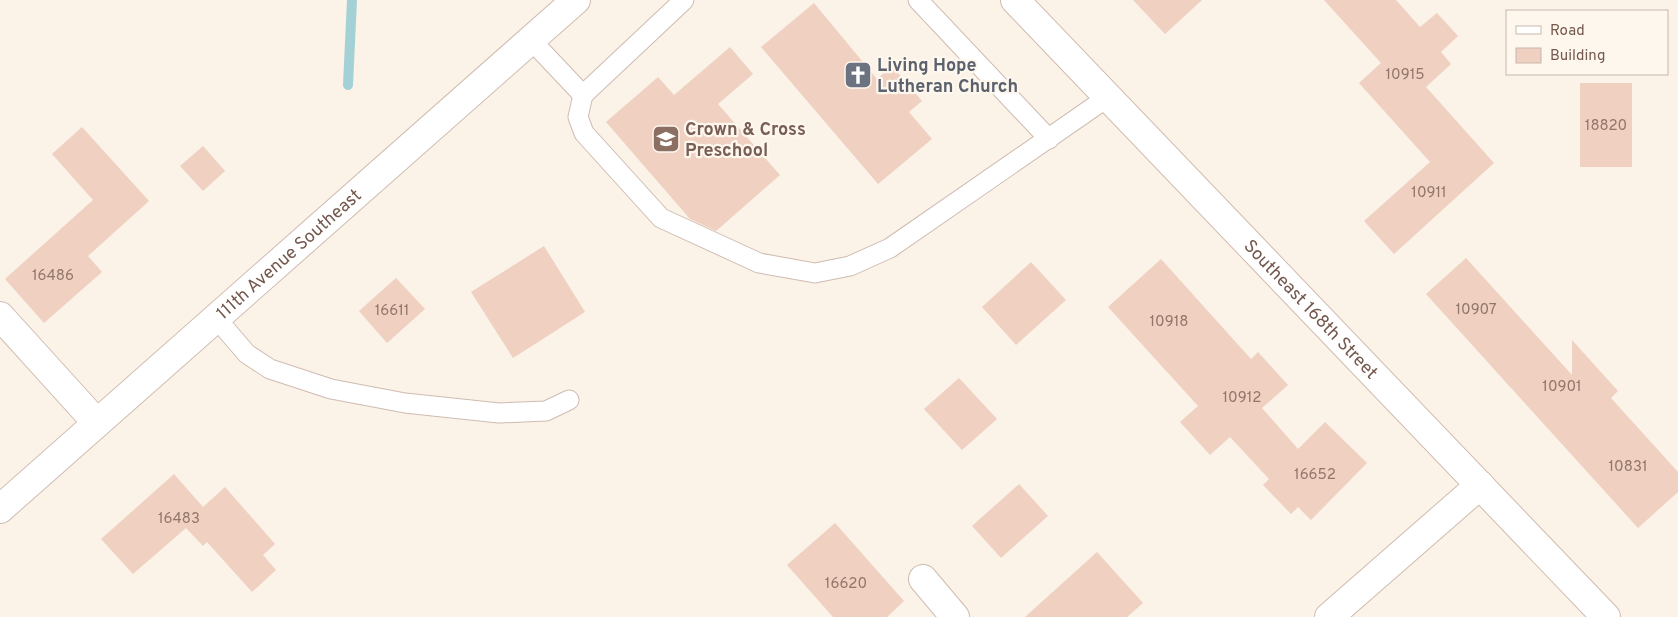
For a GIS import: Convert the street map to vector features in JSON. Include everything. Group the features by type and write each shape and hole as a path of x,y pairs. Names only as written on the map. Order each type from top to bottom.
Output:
{"street":[{"name":"111th Avenue Southeast","path":"0,509 576,0"},
{"name":"Southeast 168th Street","path":"1015,0 1606,617"},
{"path":"0,316 97,423"},
{"path":"1334,615 1480,485"},
{"path":"923,579 955,617"}],"lane":[{"path":"684,0 583,96 578,117 584,133 661,218 759,263 815,273 850,266 890,248 1108,97"},
{"path":"918,0 1049,139"},
{"path":"531,40 583,96"},
{"path":"216,318 247,354 270,369 331,389 404,403 498,413 546,411 569,400"}],"building":[{"path":"1133,0 1202,0 1165,34"},
{"path":"1324,0 1396,0 1420,27 1437,13 1458,36 1441,52 1451,64 1426,87 1494,163 1394,254 1364,221 1430,162 1359,83 1381,63"},
{"path":"814,3 877,79 892,66 922,101 909,112 932,139 878,184 761,47"},
{"path":"730,47 753,74 718,104 780,175 716,231 690,219 606,122 658,77 674,95"},
{"path":"1580,83 1632,83 1632,167 1580,167"},
{"path":"82,127 149,201 88,256 102,272 44,323 5,279 93,200 52,154"},
{"path":"203,146 225,171 203,191 180,166"},
{"path":"544,246 585,312 513,358 471,292"},
{"path":"1466,258 1572,375 1572,340 1618,391 1611,398 1678,472 1678,492 1638,528 1426,294"},
{"path":"1161,259 1251,359 1258,352 1288,385 1262,408 1298,449 1325,422 1367,463 1311,520 1298,507 1291,514 1263,485 1269,479 1230,437 1210,455 1180,422 1198,406 1108,307"},
{"path":"1031,262 1066,300 1016,345 982,307"},
{"path":"396,278 425,309 387,343 359,311"},
{"path":"959,378 997,419 962,450 924,409"},
{"path":"174,474 203,507 225,487 275,544 263,555 276,570 252,592 207,542 203,546 186,528 133,574 101,539"},
{"path":"1019,484 1048,516 1001,558 972,526"},
{"path":"835,523 904,601 887,617 833,617 787,565"},
{"path":"1097,552 1143,603 1127,617 1025,617"}],"waterway":[{"path":"348,85 352,0"}],"place":[{"name":"Living Hope Lutheran Church","path":"858,75"},
{"name":"Crown & Cross Preschool","path":"666,139"}]}
